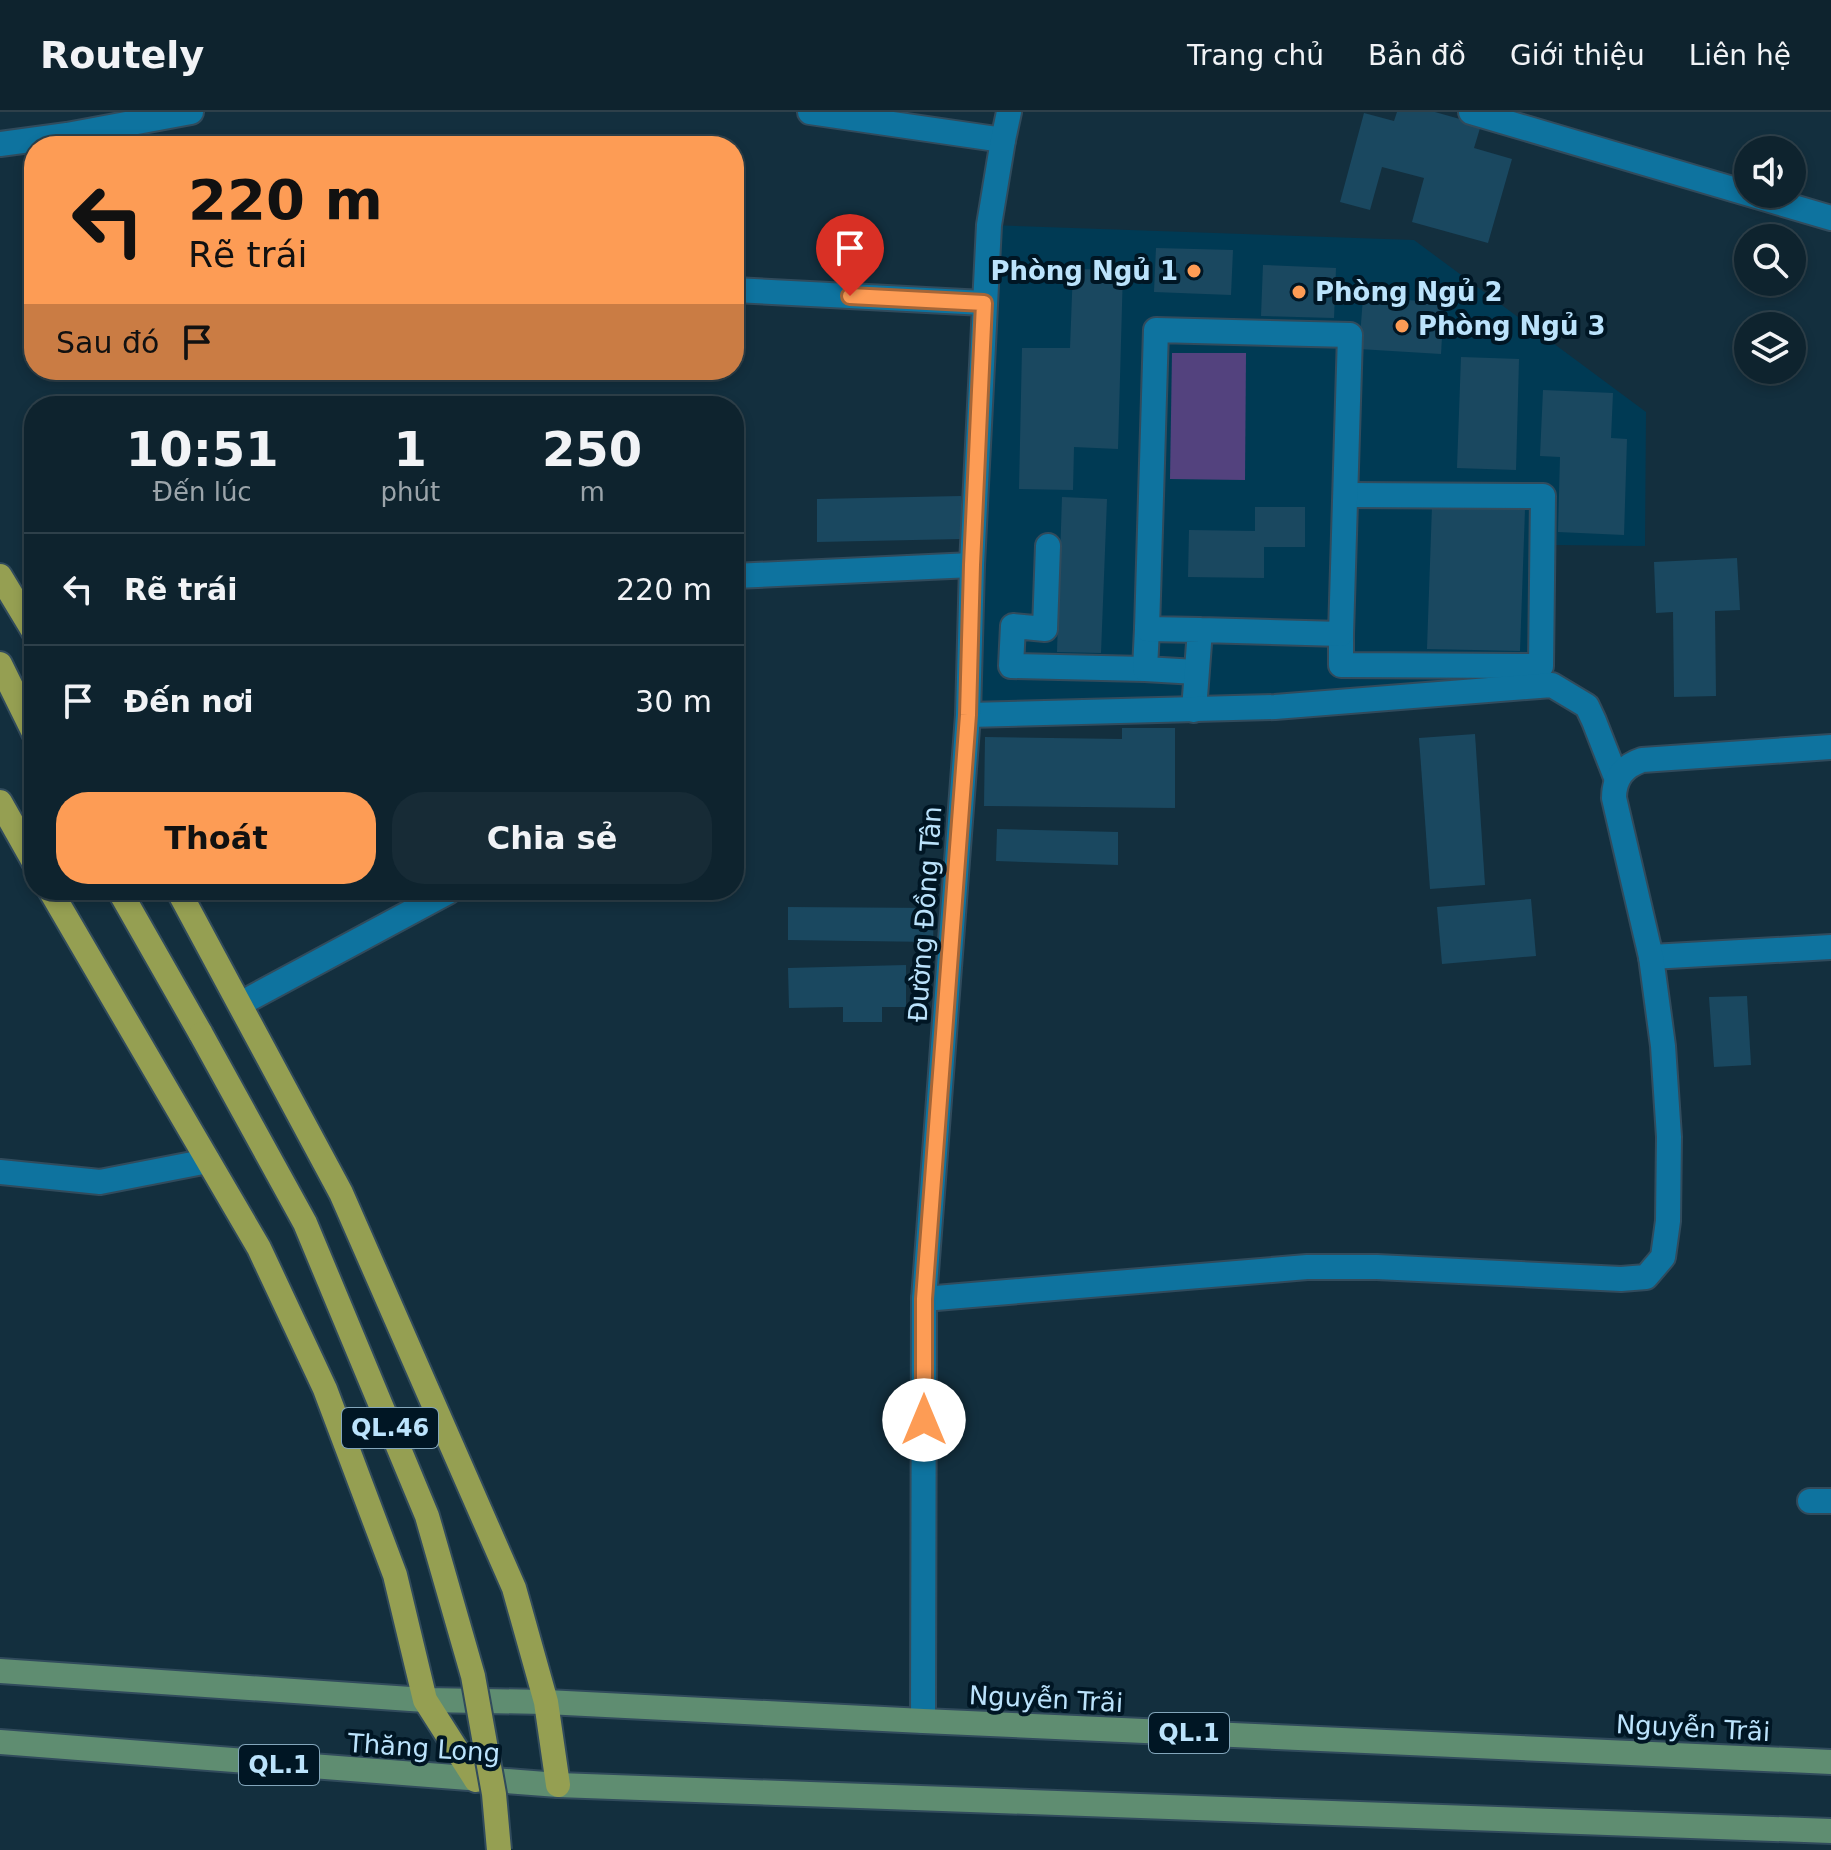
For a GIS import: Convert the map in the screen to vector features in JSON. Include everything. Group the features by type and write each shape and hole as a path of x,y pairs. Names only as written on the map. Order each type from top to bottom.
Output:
{"highway":[{"path":"0,576 24,602"},
{"path":"0,664 24,714"},
{"path":"0,677 24,717"},
{"path":"0,802 24,844"},
{"path":"56,900 259,1248 325,1389 395,1575 425,1700 476,1780"},
{"name":"QL.46","path":"125,900 305,1223 427,1516 473,1676 494,1794 499,1850"},
{"path":"183,900 341,1193 514,1588 546,1702 558,1785"}],"main road":[{"name":"Thăng Long","path":"0,1671 425,1700 546,1702"},
{"name":"Nguyễn Trãi","path":"546,1702 1831,1762"},
{"name":"Thăng Long","path":"0,1742 558,1785"},
{"name":"QL.1","path":"558,1785 1831,1831"}],"street":[{"path":"60,136 191,112"},
{"path":"810,112 1003,140"},
{"name":"Đường Đồng Tân","path":"923,1721 924,1299 968,715 972,565 989,225 1009,112"},
{"path":"1471,112 1831,218"},
{"path":"0,144 24,141"},
{"path":"744,291 984,303"},
{"path":"1145,669 1156,330 1350,335 1341,665 1541,666 1543,496 1346,495"},
{"path":"1047,667 1048,546"},
{"path":"744,576 972,565"},
{"path":"1045,629 1013,626 1011,666 1196,672"},
{"path":"1147,629 1341,634"},
{"path":"1194,710 1200,630"},
{"path":"968,715 1275,707 1552,685 1587,706 1617,780"},
{"path":"924,1299 1307,1267 1377,1267 1621,1279 1646,1277 1663,1257 1668,1221 1669,1137 1651,957 1614,798 1617,780 1627,767 1642,760 1831,747"},
{"path":"240,1004 433,900"},
{"path":"1651,957 1831,947"},
{"path":"0,1172 100,1182 208,1161"}],"shaded area":[{"path":"989,225 1414,240 1646,412 1645,546 1554,545 1552,685 968,715"},
{"path":"1172,353 1246,353 1245,480 1170,479"}],"building":[{"path":"1397,112 1435,112 1481,125 1474,148 1512,159 1488,243 1412,222 1424,178 1382,167 1370,210 1340,202 1364,113 1394,121"},
{"name":"Phòng Ngủ 1","path":"1156,248 1233,250 1231,295 1154,292"},
{"name":"Phòng Ngủ 2","path":"1263,265 1336,268 1334,318 1261,316"},
{"path":"1073,269 1123,270 1118,449 1074,447 1073,490 1019,489 1022,348 1070,348"},
{"name":"Phòng Ngủ 3","path":"1363,298 1444,302 1441,354 1359,349"},
{"path":"1461,357 1519,359 1516,470 1457,468"},
{"path":"1543,390 1613,393 1611,438 1627,439 1624,535 1558,532 1560,457 1540,456"},
{"path":"961,496 962,539 817,542 817,499"},
{"path":"1062,497 1107,499 1101,653 1057,652"},
{"path":"1432,506 1525,509 1520,651 1427,649"},
{"path":"1255,507 1305,507 1305,547 1264,547 1264,578 1188,577 1189,530 1255,531"},
{"path":"1737,558 1740,610 1715,611 1716,696 1674,697 1673,612 1656,613 1654,562"},
{"path":"1122,728 1175,728 1175,808 984,806 985,737 1122,739"},
{"path":"1475,734 1485,885 1430,889 1419,738"},
{"path":"997,829 1118,832 1118,865 996,861"},
{"path":"1531,899 1536,956 1442,964 1437,907"},
{"path":"788,907 934,908 933,942 788,940"},
{"path":"906,965 906,1007 882,1007 882,1022 843,1022 843,1007 789,1008 788,968"},
{"path":"1747,996 1751,1065 1714,1067 1709,997"}],"place":[{"name":"Phòng Ngủ 1","path":"1194,271"},
{"name":"Phòng Ngủ 2","path":"1299,292"},
{"name":"Phòng Ngủ 3","path":"1402,326"}],"route":[{"path":"850,296 984,303 968,715 924,1299 924,1420"}]}
